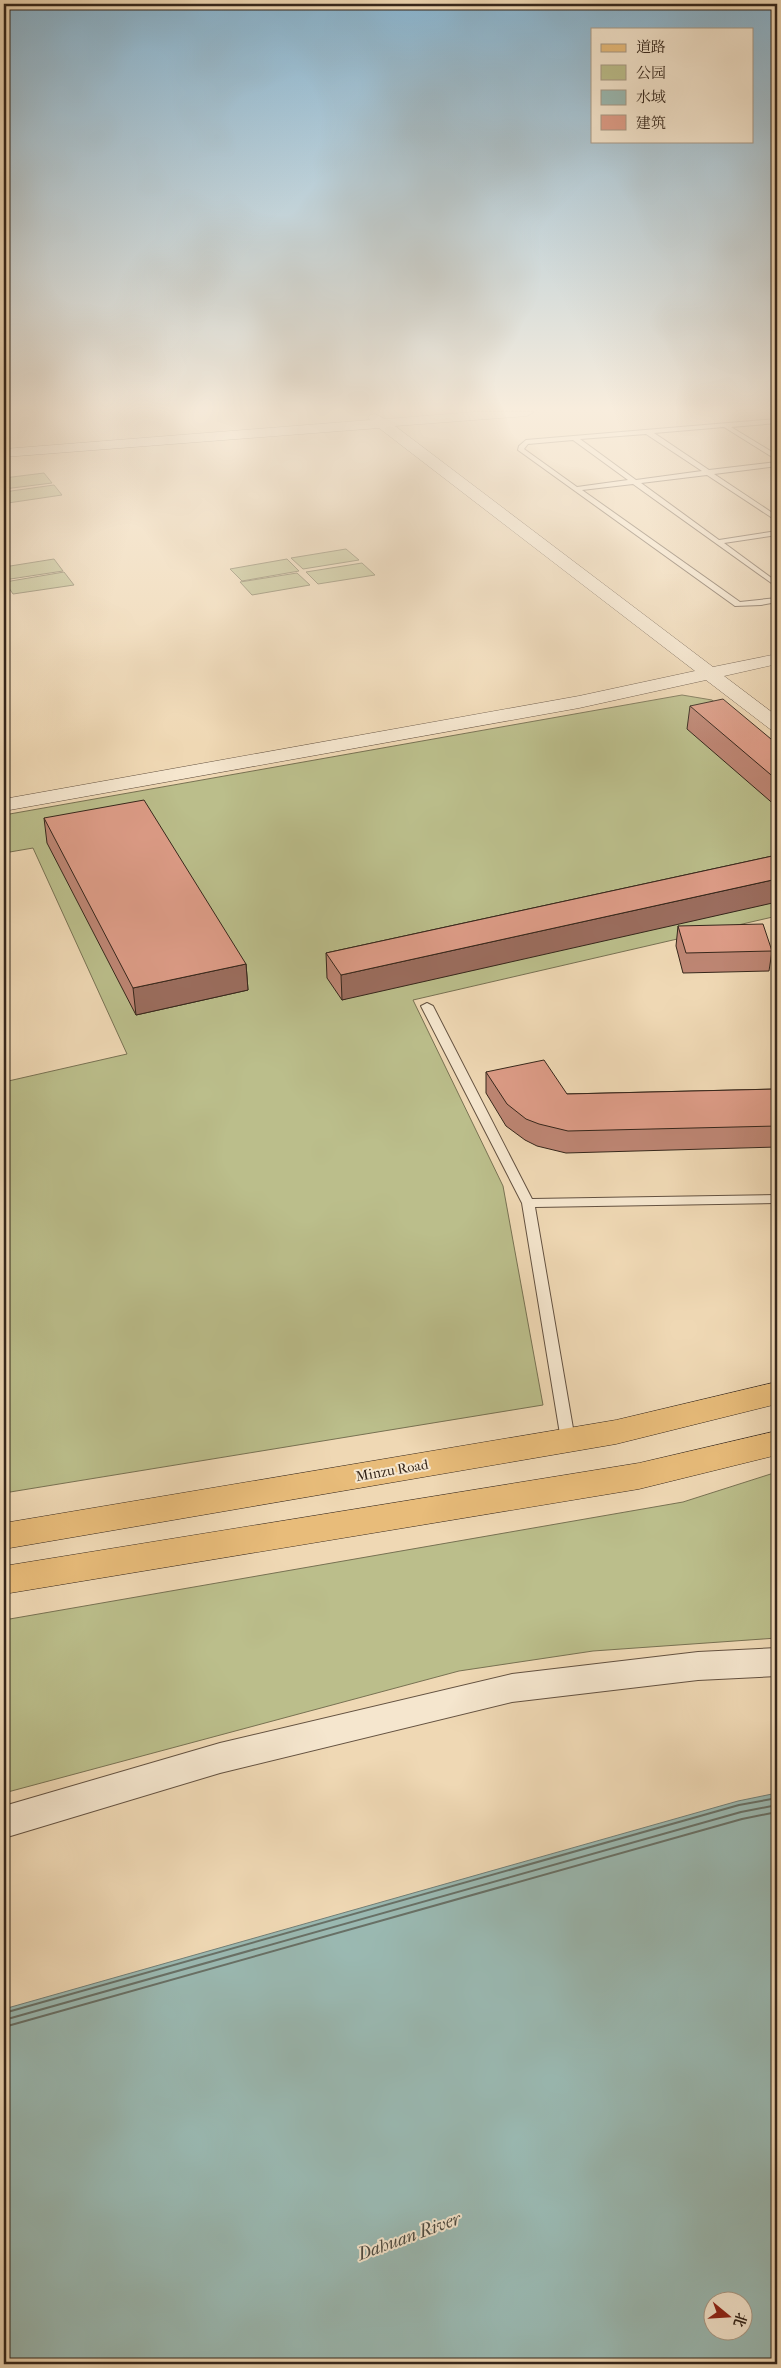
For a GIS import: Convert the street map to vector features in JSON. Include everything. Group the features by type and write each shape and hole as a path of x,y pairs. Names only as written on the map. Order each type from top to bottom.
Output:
{"main road":[{"name":"Minzu Road","path":"4,1536 568,1440 686,1417 777,1393"},
{"path":"4,1580 639,1476 777,1443"}],"street":[{"path":"512,523 777,725"},
{"path":"4,806 579,702 711,675 777,659"},
{"path":"4,1822 220,1758 512,1688 689,1667 777,1662"}],"lane":[{"path":"623,523 738,604 777,600"},
{"path":"690,523 777,585"},
{"path":"717,542 777,533"},
{"path":"427,1006 528,1203 568,1440"},
{"path":"528,1203 777,1199"}],"green space":[{"path":"346,549 359,560 303,569 291,558"},
{"path":"54,559 63,571 4,580 4,567"},
{"path":"287,559 299,571 242,581 230,569"},
{"path":"362,563 375,575 318,584 306,572"},
{"path":"64,572 74,585 13,594 5,582"},
{"path":"297,573 310,585 252,595 240,582"},
{"path":"682,695 712,700 777,749 777,916 413,1000 503,1186 543,1405 4,1493 4,1082 127,1054 33,848 4,853 4,815"},
{"path":"777,1472 777,1638 593,1651 459,1671 4,1793 4,1620 683,1502"}],"water":[{"name":"Dahuan River","path":"777,1793 777,2364 4,2364 4,2009 738,1801"}],"building":[{"path":"723,699 777,744 777,780 690,706"},
{"path":"144,800 246,964 133,988 44,818"},
{"path":"777,855 777,879 341,975 326,953"},
{"path":"763,924 772,951 686,953 678,926"},
{"path":"544,1060 567,1094 777,1089 777,1126 568,1131 539,1124 526,1119 507,1104 486,1072"}]}
